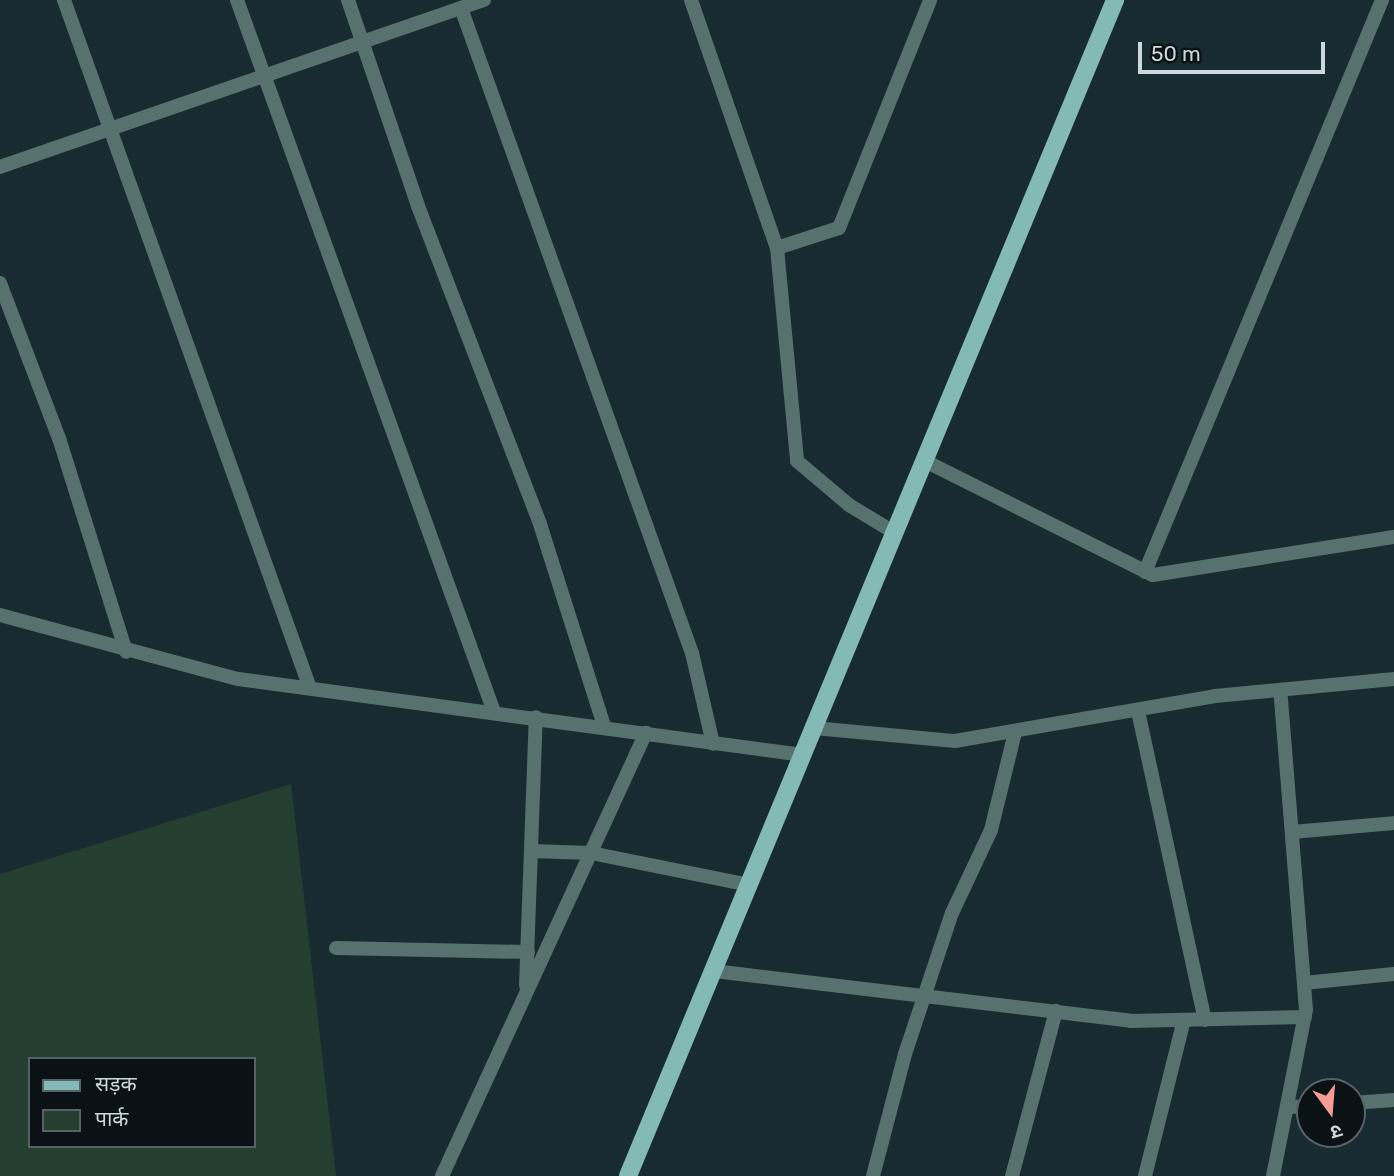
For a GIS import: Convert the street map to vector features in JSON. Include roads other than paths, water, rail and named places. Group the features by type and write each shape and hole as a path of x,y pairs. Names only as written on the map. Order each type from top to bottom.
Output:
{"main road":[{"path":"628,1176 1115,0"}],"street":[{"path":"64,0 310,688"},
{"path":"237,0 494,712"},
{"path":"348,0 418,206 540,524 604,726"},
{"path":"0,167 484,0"},
{"path":"691,0 777,248 797,461 849,505 895,533"},
{"path":"777,248 839,228 930,0"},
{"path":"1145,572 1382,0"},
{"path":"461,8 692,653 713,744"},
{"path":"0,283 59,438 126,652"},
{"path":"925,461 1145,572 1394,537"},
{"path":"0,615 126,652 238,679 604,726 803,755"},
{"path":"814,728 955,741 1280,690 1394,679"},
{"path":"1273,1176 1305,1017 1280,690"},
{"path":"1138,711 1205,1020"},
{"path":"526,994 536,718"},
{"path":"873,1176 926,992 990,830 1015,732"},
{"path":"442,1176 646,733"},
{"path":"1292,832 1394,823"},
{"path":"531,851 591,853 750,885"},
{"path":"336,948 528,952"},
{"path":"714,971 926,992 1131,1021 1305,1017"},
{"path":"1304,982 1394,974"},
{"path":"1012,1176 1056,1011"},
{"path":"1145,1176 1184,1020"},
{"path":"1366,1102 1394,1100"},
{"path":"1287,1107 1296,1107"}]}
